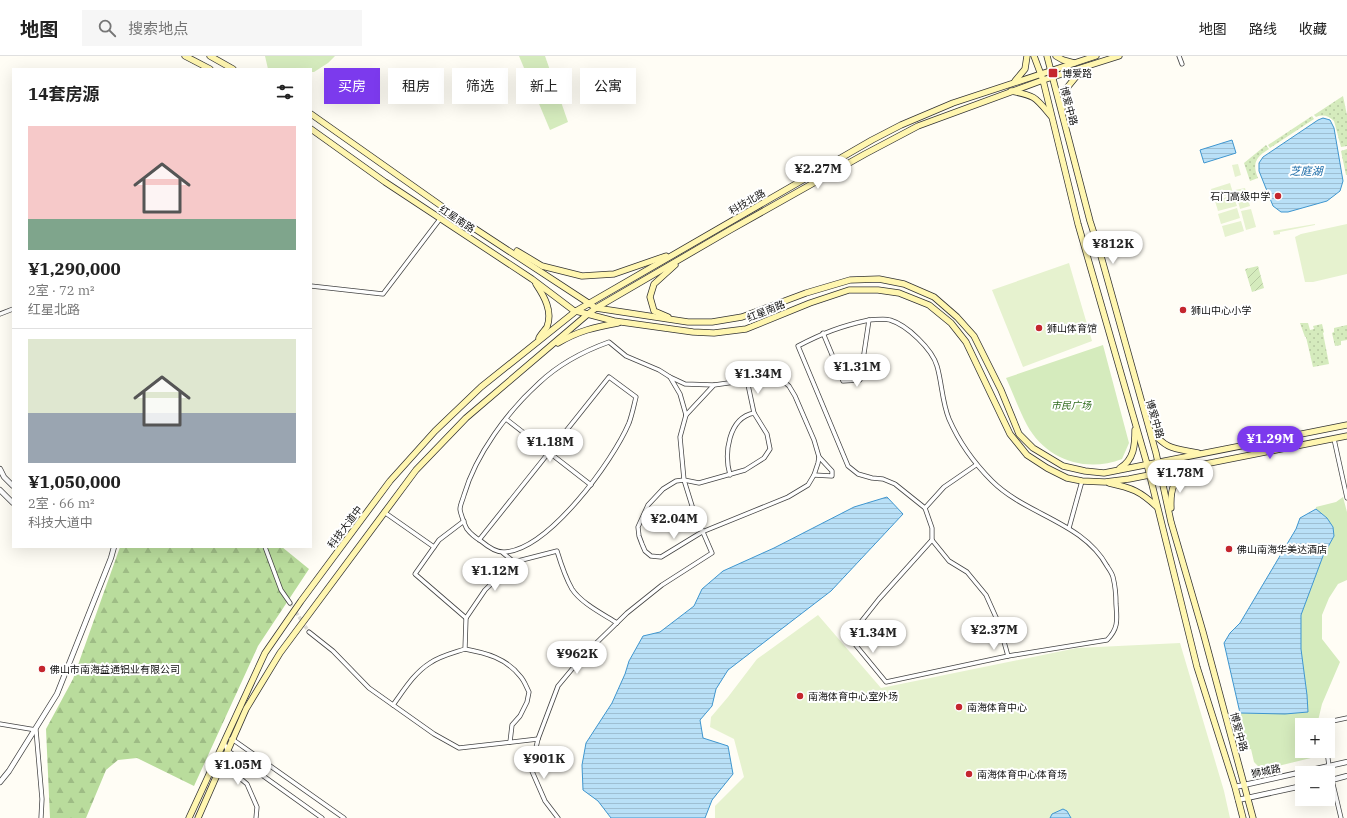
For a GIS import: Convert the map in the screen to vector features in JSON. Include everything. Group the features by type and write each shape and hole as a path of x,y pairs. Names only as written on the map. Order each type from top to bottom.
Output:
{"main road":[{"path":"185,56 208,68"},
{"path":"210,56 231,68"},
{"path":"1013,83 1025,69 1027,64 1027,56"},
{"path":"198,818 246,709 280,653 416,470 466,418 596,308 865,154 918,126 1011,91 1042,77 1034,56"},
{"path":"1047,56 1051,74"},
{"path":"1056,56 1074,63"},
{"path":"1051,74 1074,63 1096,56"},
{"path":"1051,74 1083,67 1119,56"},
{"path":"1062,113 1066,89 1083,67"},
{"name":"科技北路","path":"589,303 872,140 901,125 954,103 1013,83 1051,74"},
{"name":"博爱中路","path":"1051,74 1090,221 1149,429 1171,522 1201,624 1253,818"},
{"name":"博爱中路","path":"1042,77 1078,224 1150,474 1197,667 1235,787 1243,818"},
{"path":"1011,91 1031,95 1037,98 1052,117"},
{"name":"红星南路","path":"312,115 457,217 596,308 688,322 712,322 742,317 806,293 850,280 879,279 904,284 934,297 957,317 974,336 1001,390 1019,434 1034,448 1063,466 1085,471 1104,472 1347,425"},
{"name":"红星南路","path":"312,130 385,182 532,279 576,311 624,322 693,332 714,333 746,329 810,303 849,290 878,290 899,293 929,305 952,323 966,342 1010,434 1027,455 1047,468 1067,478 1082,481 1105,482 1347,436"},
{"path":"457,217 542,266 582,276 614,274 685,248"},
{"path":"678,320 654,311 650,297 654,284 683,257"},
{"path":"532,279 544,295 549,310 547,326 536,343"},
{"name":"科技大道中","path":"189,818 265,653 301,601 390,481 435,431 482,388 576,311 589,303"},
{"path":"543,352 572,335 592,327 624,322"},
{"path":"1116,470 1125,465 1132,454 1135,442 1136,424"},
{"path":"1149,429 1162,443 1172,448 1202,454"},
{"path":"1171,522 1170,497 1172,487 1178,477 1190,466"},
{"path":"1105,482 1130,488 1145,496 1157,507"}],"street":[{"path":"1179,56 1182,64"},
{"path":"312,286 383,294 440,218"},
{"path":"0,314 12,309"},
{"path":"823,333 843,381 860,380 869,320"},
{"path":"932,540 879,599 849,637 886,682 1008,656 1107,640 1114,632 1116,624 1116,597 1113,575 1102,555 1069,528 1014,499 993,482 976,465 949,418 936,364 923,343 909,331 890,320 869,320 846,325 823,333 798,346 848,466 858,474 894,484 925,508 932,528 932,540 949,561 967,572 986,595 998,624 1008,656"},
{"path":"514,562 503,553 488,547 467,529 460,509 469,480 489,444 506,419 540,382 575,357 594,347 609,342 626,356 659,370 685,384 714,385 774,378 782,380 789,386 814,440 819,457 832,471 832,476 814,475"},
{"path":"480,540 609,377 636,397 629,423 610,457 591,485 562,517 539,537 520,549 503,553"},
{"path":"670,377 680,394 686,415"},
{"path":"747,380 754,413 767,434 770,449 764,458 744,470 699,483 684,480 676,481 663,489 654,497 648,506 638,528 640,540 645,551 651,556 661,557 702,532 788,497 808,484 814,475 819,457"},
{"path":"558,818 545,801 531,769 538,739 558,686 583,656 617,623 662,585 712,553 693,509 684,480 680,437 686,415 714,385"},
{"path":"730,475 726,464 728,443 731,434 739,421 748,414 754,413"},
{"path":"506,419 591,485"},
{"path":"1334,439 1347,498"},
{"path":"925,508 944,487 976,465"},
{"path":"0,469 4,477 12,485"},
{"path":"1069,528 1082,481"},
{"path":"0,490 12,501"},
{"path":"384,512 434,547"},
{"path":"464,521 439,540 415,574 466,618"},
{"path":"0,782 9,772 57,694 114,548"},
{"path":"265,548 281,590 290,603"},
{"path":"465,649 466,618 485,590 514,562 557,551 564,572 573,590 588,604 617,623"},
{"path":"309,632 333,651 369,688 434,734 459,748 538,739"},
{"path":"393,704 418,673 430,662 465,649 482,652 502,660 520,675 530,692 520,716 512,725 510,742"},
{"path":"1335,721 1347,718"},
{"path":"0,724 36,730"},
{"path":"36,730 42,799 41,818"},
{"path":"322,818 227,750 224,741 232,739 344,818"},
{"path":"216,758 247,784 257,807 256,818"},
{"path":"1328,758 1329,766"},
{"name":"狮城路","path":"1329,766 1347,762"},
{"name":"狮城路","path":"1235,787 1295,774"},
{"path":"1335,779 1347,776"},
{"path":"1238,800 1295,788"},
{"path":"1335,797 1341,818"}],"green space":[{"path":"265,56 335,56 328,63 314,72 312,72 312,68 268,68"},
{"path":"519,56 545,56 549,68 524,68"},
{"path":"1343,96 1347,115 1347,146 1341,147 1334,121 1326,116 1316,117 1314,115"},
{"path":"539,104 562,104 568,122 550,130"},
{"path":"1312,116 1314,119 1270,148 1268,145"},
{"path":"1266,145 1269,149 1258,158 1255,164 1258,178 1250,181 1244,163"},
{"path":"1347,149 1347,175 1346,175 1341,151"},
{"path":"1238,164 1241,175 1235,177 1232,165"},
{"path":"1230,183 1233,193 1214,199 1211,189"},
{"path":"1245,188 1250,206 1240,209 1235,190"},
{"path":"1233,195 1237,206 1218,211 1215,201"},
{"path":"1237,208 1240,218 1221,224 1218,214"},
{"path":"1251,209 1256,227 1246,230 1241,211"},
{"path":"1241,221 1244,231 1225,237 1222,226"},
{"path":"1315,224 1280,232 1280,234 1274,235 1273,231"},
{"path":"1347,224 1347,274 1313,282 1305,282 1295,237 1301,234"},
{"path":"1069,263 1092,341 1023,367 992,290"},
{"path":"1258,266 1264,288 1252,292 1245,269"},
{"path":"1300,323 1308,323 1310,330 1314,329 1313,326 1322,324 1329,364 1313,367 1306,337"},
{"path":"1347,325 1347,340 1341,341 1341,345 1335,346 1332,333 1334,332 1334,328"},
{"name":"市民广场","path":"1103,345 1129,443 1122,459 1095,465 1081,464 1056,455 1035,437 1024,419 1006,378"},
{"path":"1343,497 1347,512 1347,580 1338,584 1329,598 1322,615 1322,639 1340,662 1322,704 1319,718 1295,718 1295,758 1311,758 1274,767 1260,768 1254,762 1251,749 1246,750 1240,713 1285,714 1308,712 1301,649 1301,615 1323,556 1334,536 1333,527 1327,518 1316,509 1316,507 1336,502"},
{"path":"120,548 283,548 309,569 258,646 194,786 137,758 118,760 106,770 86,818 50,818 46,729 73,679"},
{"name":"南海体育中心","path":"818,615 881,688 1077,648 1180,643 1224,791 1230,818 715,818 715,806 744,777 734,739 710,727 711,717 757,659"}],"water":[{"name":"芝庭湖","path":"1323,118 1330,120 1334,128 1343,181 1340,191 1327,201 1288,212 1281,212 1273,206 1259,171 1259,163 1263,157"},
{"path":"1232,140 1236,153 1204,163 1200,150"},
{"path":"887,497 903,514 831,591 728,670 716,689 712,706 700,720 703,738 728,746 733,774 712,800 705,818 611,818 598,801 583,790 582,765 586,743 612,703 629,661 643,636 660,632 694,606 702,589 723,571 774,548 854,507"},
{"path":"1316,509 1327,518 1333,527 1334,536 1323,556 1301,615 1301,649 1308,712 1285,714 1240,713 1224,643 1230,633 1240,623 1296,529 1300,518"},
{"path":"1063,809 1067,811 1071,818 1050,818 1052,814"}],"tunnel":[{"path":"290,603 309,632"}],"place":[{"name":"博爱路","path":"1053,73"},
{"name":"石门高级中学","path":"1278,196"},
{"name":"狮山中心小学","path":"1183,310"},
{"name":"狮山体育馆","path":"1039,328"},
{"name":"佛山南海华美达酒店","path":"1229,549"},
{"name":"佛山市南海益通铝业有限公司","path":"42,669"},
{"name":"南海体育中心室外场","path":"800,696"},
{"name":"南海体育中心","path":"959,707"},
{"name":"南海体育中心体育场","path":"969,774"}]}
